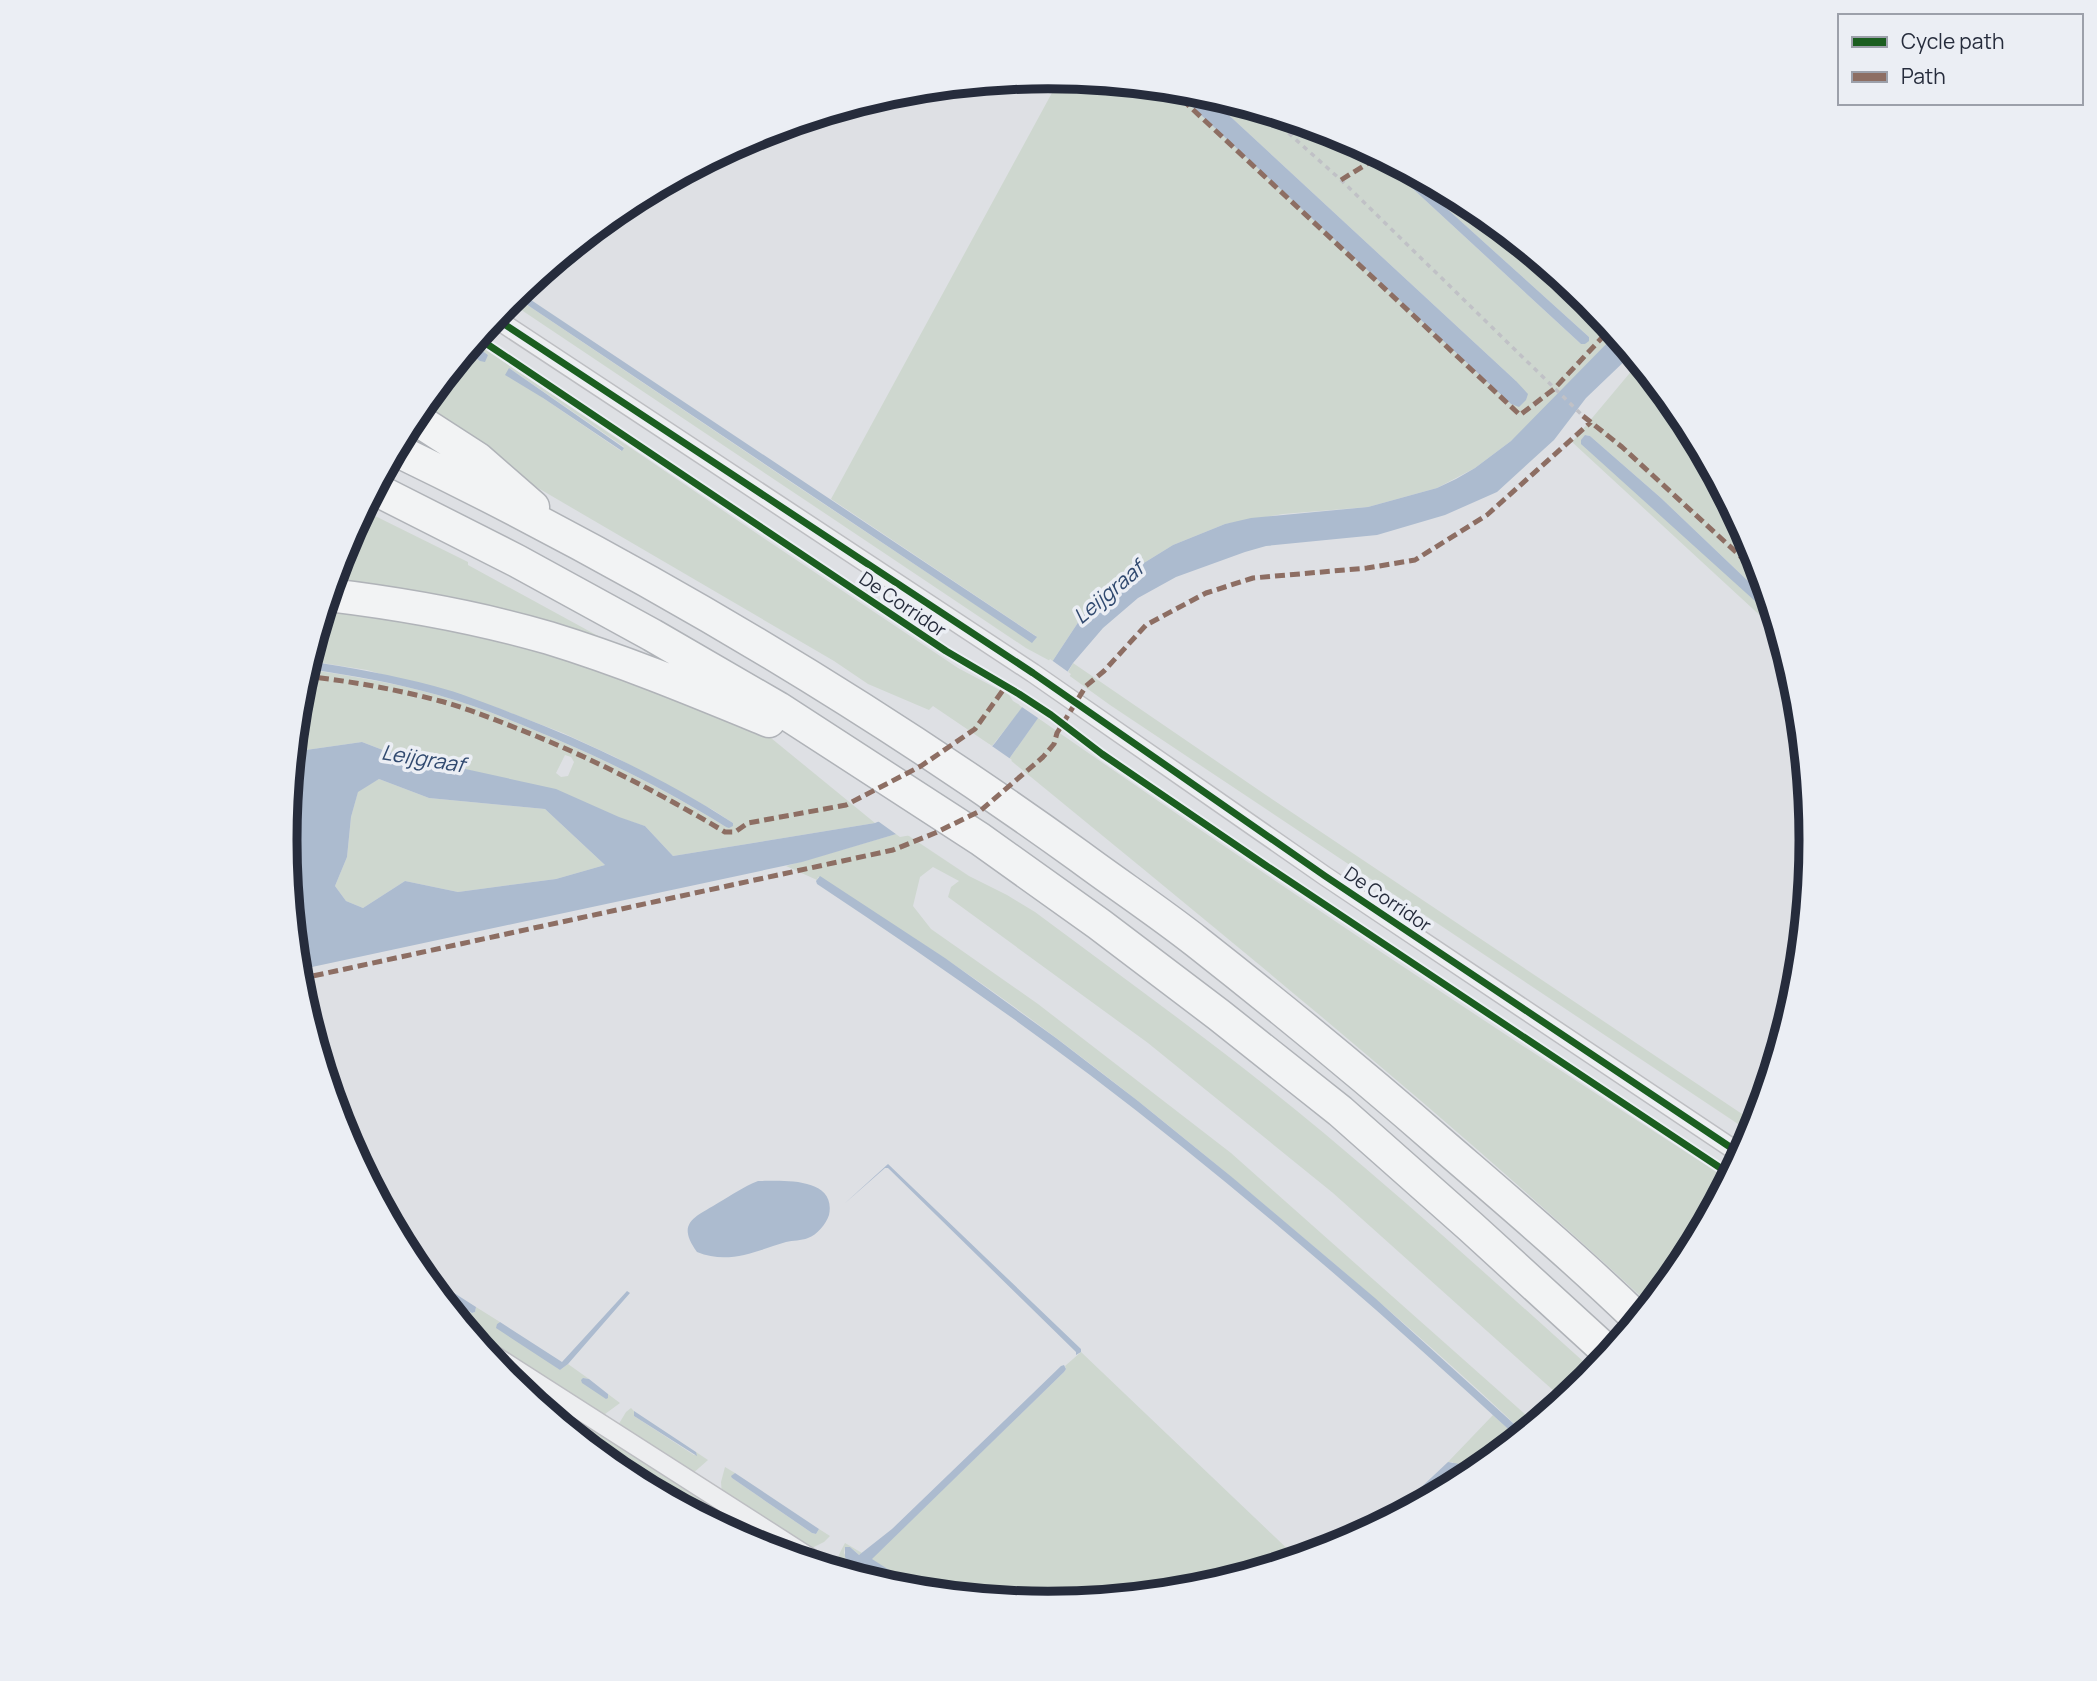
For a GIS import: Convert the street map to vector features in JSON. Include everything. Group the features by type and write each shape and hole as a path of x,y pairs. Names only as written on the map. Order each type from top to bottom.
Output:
{"highway":[{"path":"424,424 478,459 571,540"},
{"path":"405,454 571,540 750,641 915,743 1017,812 1194,939 1373,1084 1589,1271 1633,1313"},
{"path":"383,493 517,561 778,708 980,839 1099,924 1340,1111 1603,1347"},
{"path":"338,596 424,607 549,638 627,664 862,762"}],"street":[{"name":"De Corridor","path":"504,324 1033,673 1325,876 1733,1149"},
{"path":"511,1365 793,1547"}],"path":[{"path":"1281,126 1341,180 1583,416"}],"shaded area":[{"path":"1054,89 1098,91 1188,103 1511,404 1516,381 1224,111 1290,129 1336,146 1401,177 1581,344 1585,344 1589,337 1431,194 1506,244 1580,309 1609,341 1529,426 1475,468 1437,488 1368,507 1283,514 1225,524 1173,545 1108,590 1081,618 1052,662 1026,648 518,308 524,303 1032,642 1036,636 831,499"},
{"path":"482,347 958,668 1009,695 1023,707 992,746 933,706 929,710 868,684 834,661 538,488 428,417 474,357 480,361 488,355 480,349","holes":["509,368 624,447 621,451 543,398"]},
{"path":"1633,369 1673,423 1699,465 1743,553 1756,589 1661,498 1590,436 1585,435 1762,607 1767,622 1572,442"},
{"path":"372,514 468,562 468,565 642,660 341,589"},
{"path":"336,604 499,632 710,707 771,738 875,823 673,856 645,826 469,770 388,752 362,742 306,750 303,753 317,671 438,695 511,720 608,763 726,827 733,823 615,757 563,733 495,707 367,670 319,663","holes":["565,755 571,757 574,762 568,776 561,777 556,773"]},
{"path":"1073,663 1747,1117 1743,1127 1110,705 1067,674"},
{"path":"1038,718 1381,952 1721,1175 1673,1258 1644,1299 1414,1095 1009,759"},
{"path":"379,779 429,798 545,809 605,865 556,879 458,892 405,881 363,908 346,901 335,886 347,857 351,817 358,791"},
{"path":"903,832 969,876 1035,912 1290,1105 1427,1222 1587,1365 1557,1393 1333,1193 1148,1043 948,897 951,887 959,881 933,867 920,877 913,906 931,929 1038,1004 1231,1153 1529,1418 1518,1427 1407,1326 1245,1188 1161,1119 1032,1020 943,957 818,877 817,880 786,866"},
{"path":"456,1303 472,1313 476,1307 500,1322 497,1324 560,1370 568,1364 608,1397 608,1394 620,1403 601,1417 497,1350"},
{"path":"1081,1352 1290,1552 1243,1566 1147,1585 1048,1592 950,1585 902,1577 871,1559 1064,1372 1065,1366"},
{"path":"534,1388 766,1537 716,1514 640,1470 591,1437"},
{"path":"631,1408 634,1416 694,1455 696,1452 708,1460 691,1475 617,1427"},
{"path":"1493,1415 1512,1432 1455,1472 1453,1462 1448,1462"},
{"path":"725,1467 735,1473 732,1478 812,1533 816,1534 819,1529 830,1536 808,1550 722,1495 721,1482"},
{"path":"845,1543 862,1553 859,1555 850,1547 845,1547 844,1553 849,1562 858,1567 838,1561"}],"water":[{"path":"1188,103 1224,111 1516,381 1528,394 1519,407 1511,404"},
{"path":"1401,177 1431,194 1589,337 1589,341 1581,344"},
{"path":"529,298 1037,637 1032,643 524,303"},
{"name":"Leijgraaf","path":"1609,341 1626,360 1586,398 1554,440 1497,492 1445,515 1377,535 1266,546 1245,552 1176,577 1138,598 1103,628 1073,663 1009,759 903,832 802,862 309,968 299,890 301,882 297,840 299,791 303,753 306,750 362,742 388,752 556,789 645,826 673,856 875,823 939,796 973,768 1023,706 1081,618 1108,590 1173,545 1225,524 1251,518 1368,507 1437,488 1475,468 1511,441","holes":["379,779 429,798 545,809 605,865 556,879 458,892 405,881 363,908 346,901 335,886 347,857 351,817 358,792"]},
{"path":"480,349 488,355 485,362 474,357"},
{"path":"509,368 624,448 622,451 505,375"},
{"path":"1585,435 1590,436 1661,498 1756,589 1763,608 1581,444"},
{"path":"319,663 434,686 514,714 571,737 654,777 733,823 733,826 726,827 608,763 499,716 406,687 317,671"},
{"path":"820,876 945,958 1138,1101 1375,1298 1518,1427 1512,1432 1308,1251 1146,1118 989,1001 816,881"},
{"path":"888,1164 1081,1349 1081,1352 1076,1355 1076,1352 888,1168 844,1204"},
{"path":"758,1181 792,1181 816,1187 824,1193 829,1202 826,1222 811,1237 753,1253 720,1257 697,1252 688,1234 691,1222 702,1212"},
{"path":"444,1287 476,1307 472,1313 456,1303"},
{"path":"627,1291 630,1293 560,1370 496,1328 500,1322 562,1362"},
{"path":"1064,1365 1066,1369 1064,1372 872,1559 899,1576 858,1567 849,1562 845,1557 845,1547 850,1547 859,1555 892,1529"},
{"path":"583,1378 589,1379 608,1394 608,1398 582,1383"},
{"path":"634,1411 696,1452 697,1456 634,1416"},
{"path":"581,1429 696,1503 631,1465"},
{"path":"1448,1462 1460,1464 1457,1470 1408,1500"},
{"path":"735,1473 819,1529 816,1534 732,1478"}],"pier":[{"path":"1050,659 1071,674 1041,720 1019,705"},
{"path":"989,744 1012,760 961,813 923,833 900,837 875,819 947,787 971,766"}],"marked path":[{"path":"1185,102 1520,415 1554,389 1604,335"},
{"path":"1341,180 1370,162"},
{"path":"1583,416 1622,447 1746,561"},
{"path":"310,977 893,850 935,833 980,811 1043,757 1054,744 1057,733 1086,686 1104,671 1146,625 1206,593 1253,578 1367,568 1415,560 1487,515 1591,422"},
{"path":"316,678 406,693 478,713 596,763 725,832 735,832 748,823 846,805 921,766 975,729 1006,686"}],"cycle path":[{"path":"504,324 1033,673 1325,876 1733,1149"},
{"path":"486,343 946,651 1051,715 1102,754 1265,865 1723,1170"}]}
